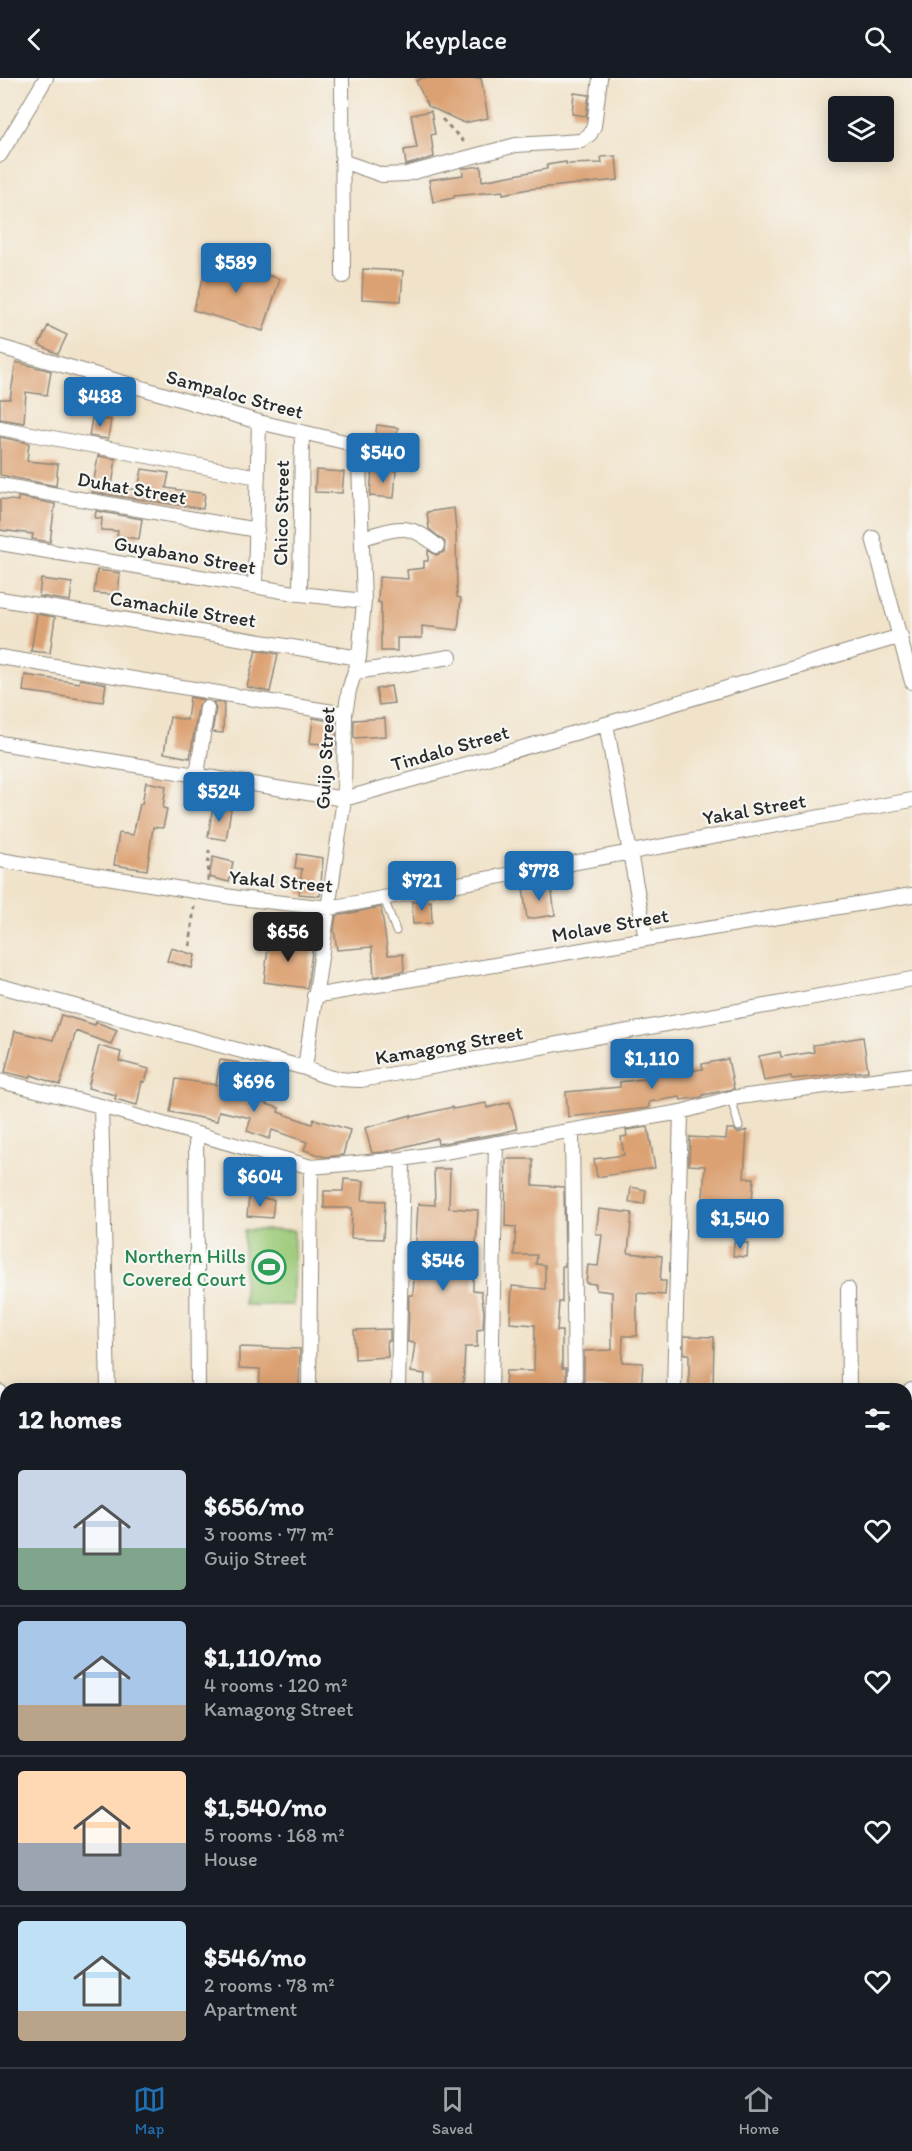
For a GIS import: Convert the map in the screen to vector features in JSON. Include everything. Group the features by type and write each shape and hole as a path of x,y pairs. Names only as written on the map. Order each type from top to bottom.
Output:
{"street":[{"path":"0,154 46,78"},
{"path":"342,78 343,276"},
{"path":"342,161 382,175 406,174 516,146 581,141 587,138 594,126 600,78"},
{"name":"Sampaloc Street","path":"0,350 259,422 345,442 356,449"},
{"path":"255,586 259,422"},
{"path":"0,429 258,477"},
{"name":"Chico Street","path":"300,594 302,433"},
{"name":"Guijo Street","path":"305,1068 344,799 345,714 359,658 364,601 359,464 356,449"},
{"name":"Duhat Street","path":"0,485 257,530"},
{"path":"362,538 398,528 410,528 426,536 437,546"},
{"path":"873,538 912,681"},
{"name":"Guyabano Street","path":"0,543 300,594 364,601"},
{"name":"Camachile Street","path":"0,599 359,658"},
{"name":"Tindalo Street","path":"0,743 344,799 901,636"},
{"path":"0,657 345,714"},
{"path":"356,672 450,657"},
{"path":"197,775 207,708"},
{"path":"606,724 646,939"},
{"name":"Yakal Street","path":"0,860 201,892 329,908 912,800"},
{"name":"Molave Street","path":"314,996 912,895"},
{"name":"Kamagong Street","path":"0,986 305,1068 324,1077 337,1080 362,1080 912,980"},
{"path":"0,1081 101,1106 311,1167 403,1159 681,1112 731,1098 912,1075"},
{"path":"101,1106 108,1383"},
{"path":"674,1383 681,1112"},
{"path":"572,1131 575,1383"},
{"path":"196,1134 198,1383"},
{"path":"491,1383 496,1143"},
{"path":"398,1383 403,1159"},
{"path":"309,1383 311,1167"},
{"path":"848,1288 849,1383"}],"lane":[{"path":"384,898 396,931"},
{"path":"731,1098 740,1127"}],"path":[{"path":"442,119 479,155"},
{"path":"190,946 209,850"},
{"path":"273,1191 275,1157"}],"green space":[{"name":"Northern Hills Covered Court","path":"244,1230 294,1230 293,1305 244,1305"}],"building":[{"path":"423,78 481,78 488,118 464,123 428,106 416,81"},
{"path":"574,93 589,95 586,116 572,114"},
{"path":"431,111 435,134 431,135 434,157 406,165 404,150 417,148 411,115"},
{"path":"616,156 618,180 529,189 503,194 503,191 454,196 454,198 433,202 429,180 463,175 462,168 481,166 482,181 547,169 547,165 566,162 566,164 602,163 601,157"},
{"path":"210,257 280,279 263,331 193,310"},
{"path":"363,269 403,271 401,301 362,299"},
{"path":"48,326 67,335 58,354 39,345"},
{"path":"16,362 51,371 47,395 26,392 24,423 0,419 0,399 10,399"},
{"path":"92,418 111,420 108,439 89,436"},
{"path":"377,425 398,428 395,449 374,446"},
{"path":"0,437 29,443 27,461 58,464 56,486 0,475"},
{"path":"98,456 116,459 112,486 138,490 142,469 169,473 166,488 205,494 203,509 92,492"},
{"path":"372,469 396,471 394,498 370,496"},
{"path":"316,470 344,472 342,493 315,492"},
{"path":"18,497 55,504 50,542 32,539 33,534 0,530 0,499 18,501"},
{"path":"454,508 457,597 461,598 458,630 422,626 422,638 397,638 397,651 381,651 379,577 408,579 407,570 424,568 424,561 428,561 428,550 436,555 444,552 445,542 429,529 427,512"},
{"path":"96,511 142,519 139,539 117,536 118,531 101,530 102,518 95,518"},
{"path":"97,570 120,573 118,595 94,593"},
{"path":"41,579 72,583 70,601 39,596"},
{"path":"37,614 55,617 50,653 31,651"},
{"path":"256,650 278,654 270,692 247,687"},
{"path":"25,675 79,683 80,679 106,684 103,702 23,691"},
{"path":"391,686 394,703 379,705 376,689"},
{"path":"190,697 204,700 198,707 190,758 164,753 170,717 187,720"},
{"path":"213,702 224,703 223,733 212,732 216,709"},
{"path":"313,718 336,722 336,745 310,743"},
{"path":"385,718 386,736 354,738 354,720"},
{"path":"146,782 166,786 163,808 167,809 163,828 153,827 147,870 114,865 119,833 133,835"},
{"path":"213,806 231,809 226,840 208,837"},
{"path":"297,854 323,858 320,896 299,894 302,869 295,868"},
{"path":"213,857 233,862 229,882 209,877"},
{"path":"551,884 555,915 527,919 523,888"},
{"path":"431,901 432,923 413,924 412,902"},
{"path":"381,907 388,955 403,954 404,971 374,977 372,947 337,950 334,929 336,916"},
{"path":"269,939 313,945 307,988 264,982"},
{"path":"171,948 195,955 192,968 167,961"},
{"path":"61,1015 95,1025 96,1022 117,1030 111,1044 76,1031 60,1085 31,1075 30,1078 5,1072 15,1031 53,1040"},
{"path":"863,1037 868,1071 792,1079 791,1076 764,1081 759,1056 780,1052 781,1057 814,1052 813,1045"},
{"path":"99,1046 121,1052 119,1061 149,1069 145,1082 142,1081 137,1105 115,1099 116,1095 88,1088"},
{"path":"728,1059 734,1089 702,1097 681,1100 680,1097 649,1102 649,1108 568,1117 566,1092 620,1087 620,1082 651,1078 651,1075 703,1069 702,1064"},
{"path":"220,1060 240,1063 235,1098 256,1103 257,1101 279,1108 278,1112 312,1124 314,1119 350,1130 343,1155 325,1157 304,1150 307,1142 272,1130 269,1139 247,1131 251,1118 219,1111 217,1121 170,1112 176,1079 216,1085"},
{"path":"510,1102 517,1129 501,1133 438,1144 437,1138 385,1152 372,1153 365,1128 411,1115 411,1117 452,1107 453,1109 486,1103 487,1108"},
{"path":"648,1127 655,1168 597,1177 594,1159 624,1155 621,1137 627,1136 626,1130"},
{"path":"727,1129 734,1129 738,1133 747,1130 744,1178 754,1178 752,1202 703,1198 705,1166 689,1165 690,1137 726,1139"},
{"path":"506,1159 533,1159 533,1185 564,1187 565,1266 562,1266 562,1302 559,1302 557,1331 562,1331 562,1368 566,1368 566,1383 505,1383 506,1371 534,1371 535,1325 510,1323 512,1286 545,1289 545,1265 536,1264 537,1255 514,1255 516,1227 505,1226"},
{"path":"434,1169 450,1169 449,1208 478,1210 476,1246 448,1244 448,1274 473,1273 473,1290 481,1291 484,1312 483,1329 477,1330 477,1347 465,1347 463,1383 424,1383 425,1374 411,1372 415,1343 408,1342 409,1295 413,1295 418,1204 435,1205"},
{"path":"344,1179 364,1181 362,1200 385,1201 383,1239 351,1238 352,1208 324,1208 324,1191 343,1191"},
{"path":"631,1187 646,1190 644,1204 629,1202"},
{"path":"249,1197 274,1200 272,1218 247,1216"},
{"path":"599,1209 632,1213 628,1253 662,1256 660,1281 666,1281 665,1295 637,1293 637,1336 623,1336 622,1362 643,1363 641,1383 584,1383 584,1351 612,1350 612,1292 596,1290 596,1284 586,1283 588,1265 598,1266 602,1235 596,1234"},
{"path":"734,1242 748,1243 747,1257 733,1256"},
{"path":"390,1329 390,1341 387,1341 388,1357 355,1359 354,1330"},
{"path":"684,1336 714,1337 713,1383 689,1383 689,1354 684,1354"},
{"path":"239,1347 300,1349 299,1383 259,1383 260,1369 239,1368"}],"place":[{"name":"Northern Hills Covered Court","path":"269,1267"}]}
